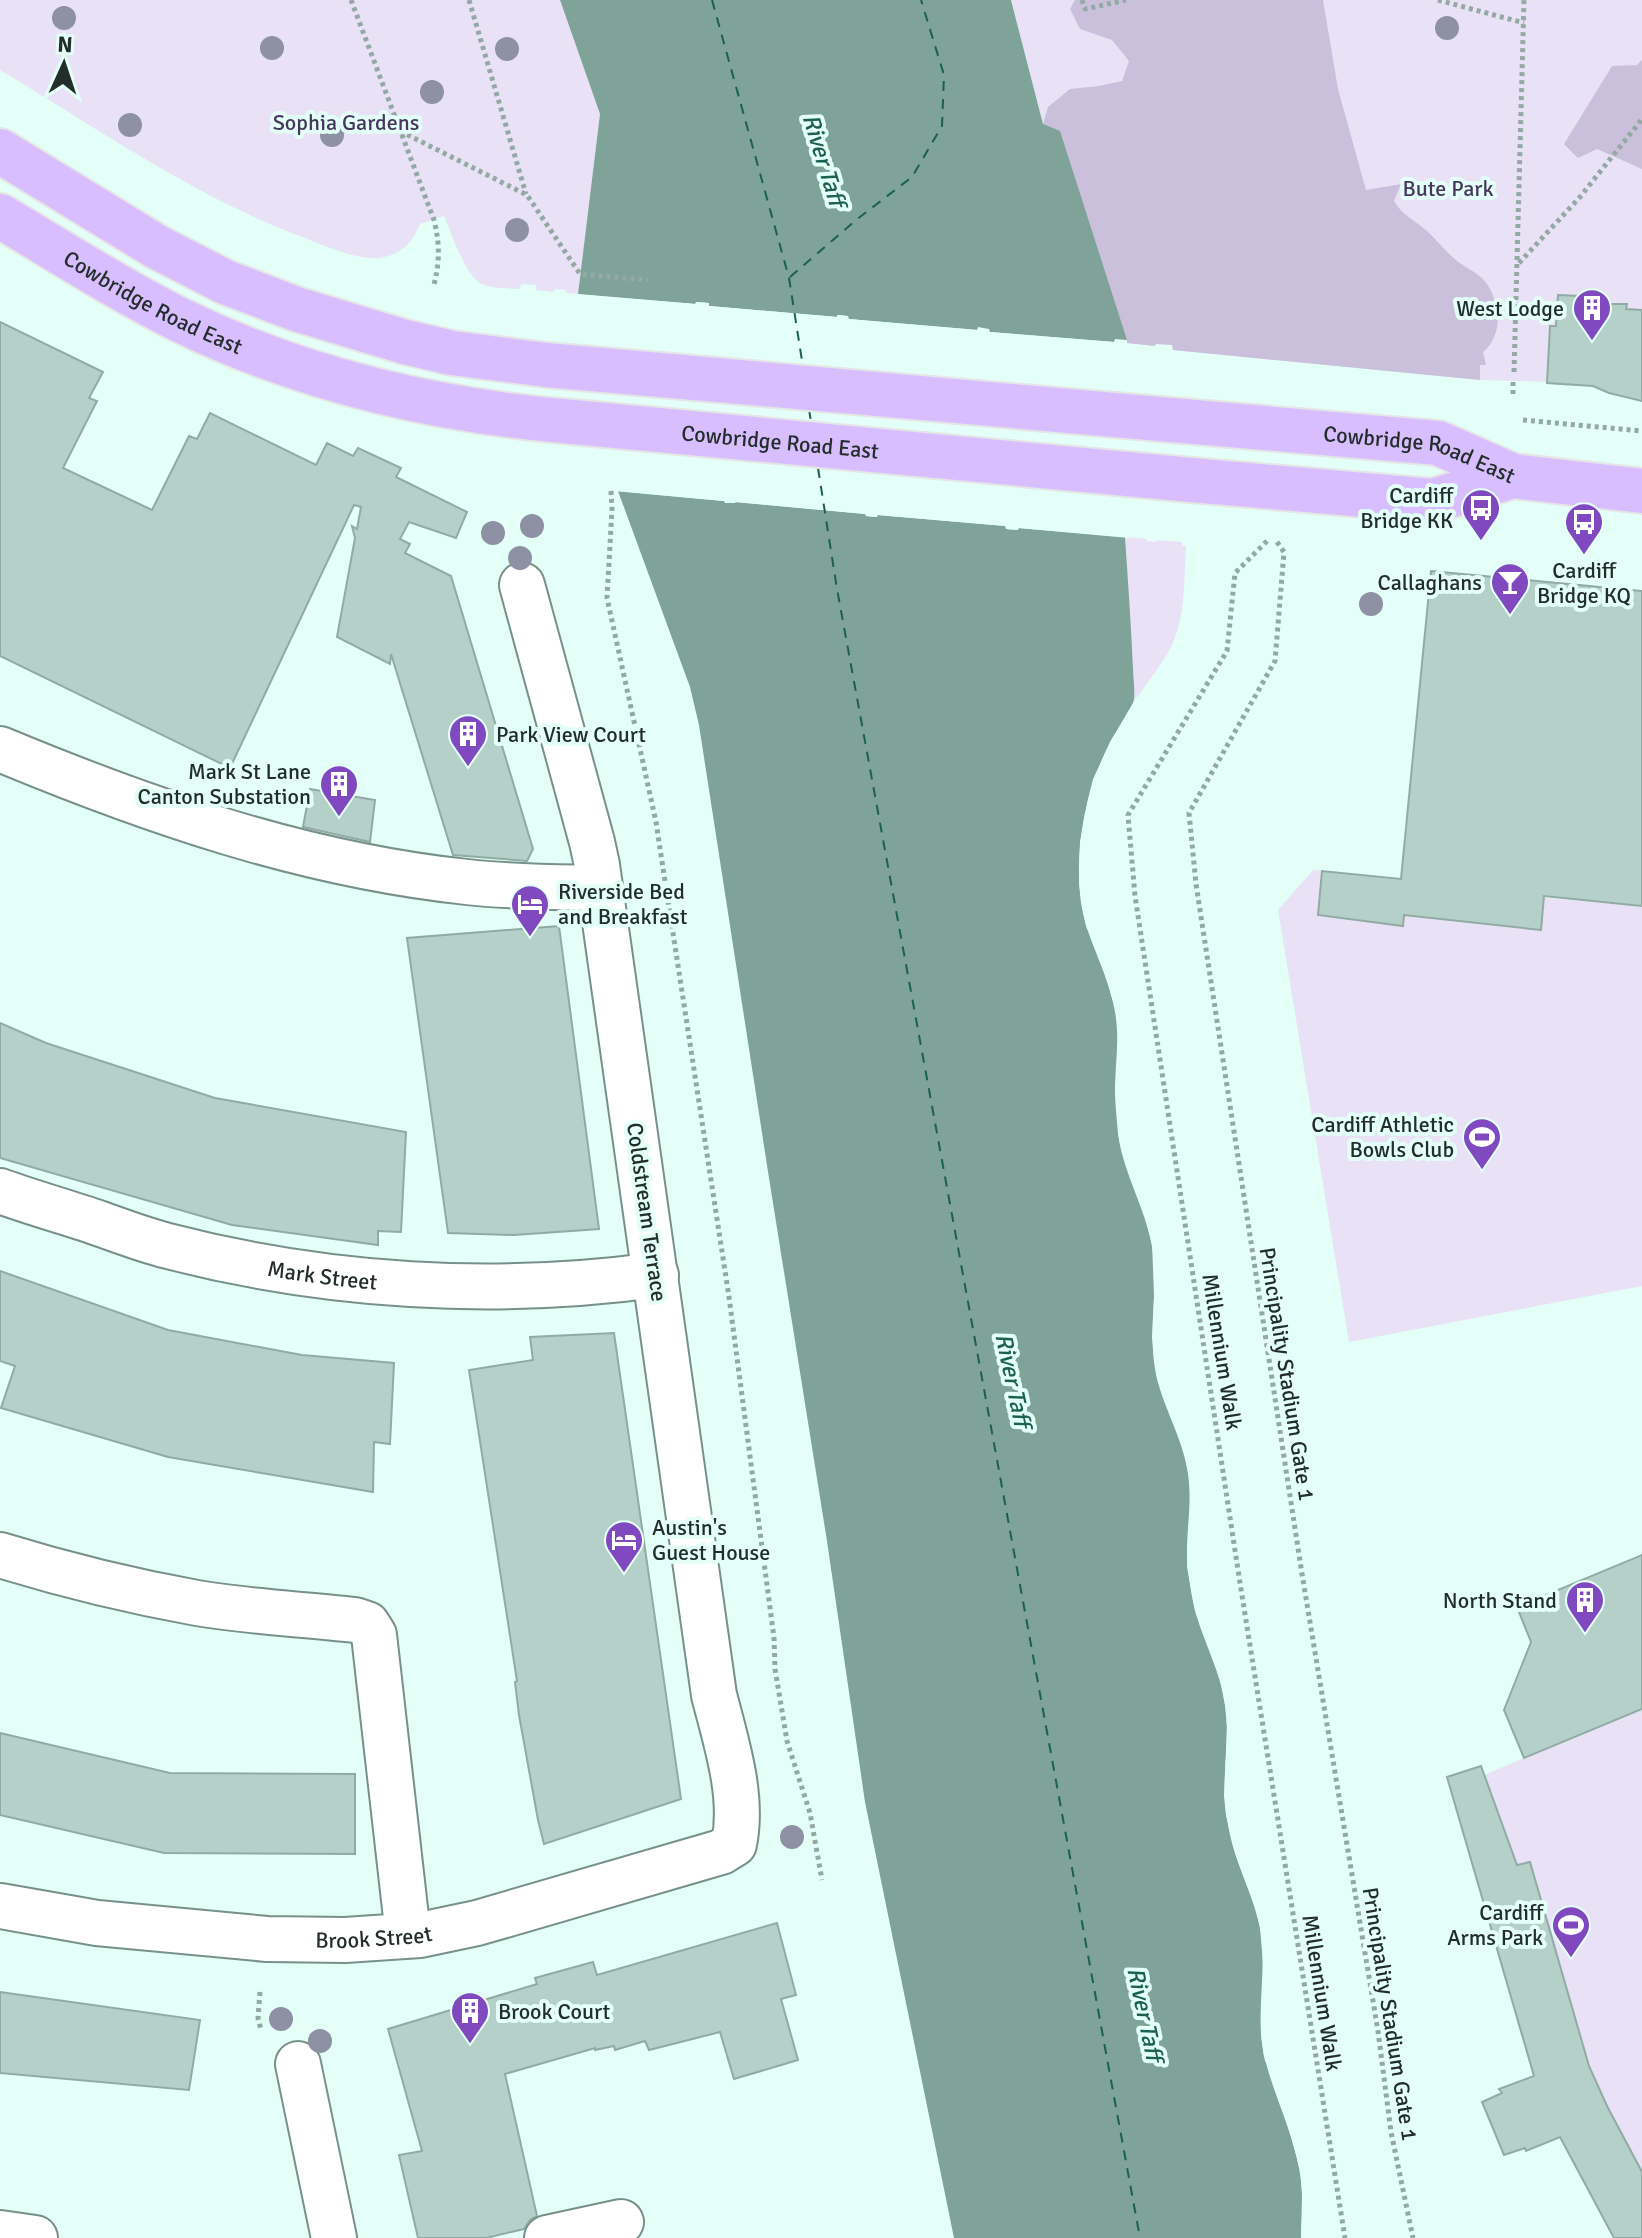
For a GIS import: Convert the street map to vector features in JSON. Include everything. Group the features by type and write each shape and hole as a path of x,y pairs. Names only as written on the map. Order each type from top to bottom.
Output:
{"main road":[{"name":"Cowbridge Road East","path":"0,151 157,247 225,282 296,309 392,339 452,353 546,365 1438,443 1513,476"},
{"name":"Cowbridge Road East","path":"0,216 119,288 182,321 256,353 359,387 500,416 1433,501 1513,476"},
{"path":"1513,476 1642,491"}],"street":[{"name":"Coldstream Terrace","path":"522,585 592,842 600,888 714,1695 732,1767 738,1825 734,1844"},
{"path":"0,749 202,826 314,856 465,882 540,888 600,888"},
{"name":"Mark Street","path":"0,1191 166,1245 326,1277 407,1284 495,1286 656,1275"},
{"path":"0,1555 58,1572 183,1600 280,1614 355,1620 367,1624 374,1635 408,1935"},
{"name":"Brook Street","path":"0,1906 97,1923 267,1939 345,1940 420,1935 477,1923 721,1852 734,1844"},
{"path":"298,2064 334,2238"},
{"path":"547,2238 621,2222"},
{"path":"0,2233 35,2238"}],"path":[{"path":"351,0 434,220 440,242 439,267 433,288"},
{"path":"469,0 527,195 580,274 648,280"},
{"path":"1082,0 1085,9 1126,0"},
{"path":"1438,0 1524,23"},
{"path":"1514,372 1524,0"},
{"path":"1518,264 1580,197 1642,119"},
{"path":"400,131 527,195"},
{"path":"1513,380 1513,394"},
{"path":"611,491 607,598 661,853 741,1383 774,1638 775,1669 787,1741 810,1813 822,1880"},
{"name":"Millennium Walk","path":"1273,535 1235,573 1227,651 1128,815 1135,896 1240,1583 1345,2238"},
{"name":"Principality Stadium Gate 1","path":"1273,535 1284,552 1275,661 1189,813 1198,900 1273,1391 1378,2031 1391,2132 1413,2238"}],"green space":[{"name":"Sophia Gardens","path":"0,0 560,0 600,114 578,294 566,293 566,290 536,290 536,285 521,284 520,289 482,284 470,273 444,216 420,224 407,245 394,254 369,258 328,247 226,203 149,161 0,70"},
{"name":"Bute Park","path":"1011,0 1642,0 1642,398 1609,393 1596,386 1480,380 1173,350 1172,345 1127,343 1043,124"},
{"path":"1125,537 1182,542 1182,546 1186,546 1184,596 1177,633 1164,660 1134,702"},
{"name":"Cardiff Athletic Bowls Club","path":"1313,870 1544,894 1545,898 1642,906 1642,1286 1349,1342 1278,910"},
{"name":"Cardiff Arms Park","path":"1642,1555 1642,2238 1614,2238 1560,2137 1526,2151 1524,2148 1504,2155 1482,2102 1501,2093 1499,2089 1534,2076 1462,1828 1484,1775 1524,1758 1504,1710 1521,1668 1538,1660 1517,1607"}],"shaded area":[{"path":"1075,0 1323,0 1338,89 1366,190 1401,184 1394,201 1397,206 1457,261 1481,277 1492,292 1497,310 1497,329 1483,352 1486,365 1480,365 1480,380 1173,350 1172,345 1127,343 1043,124 1048,107 1070,89 1122,81 1129,61 1112,40 1080,29 1070,9"},
{"path":"1642,60 1642,169 1597,149 1578,158 1564,144 1612,66 1637,65"}],"water":[{"name":"River Taff","path":"560,0 1011,0 1043,124 1060,131 1127,340 1114,342 989,332 978,328 848,319 848,316 838,315 578,294 600,114"},
{"name":"River Taff","path":"618,491 876,517 1006,526 1006,529 1125,537 1134,700 1101,761 1088,800 1079,861 1081,903 1115,1012 1118,1134 1152,1244 1156,1374 1188,1474 1187,1558 1190,1587 1223,1693 1227,1734 1227,1819 1260,1928 1263,1961 1262,2043 1299,2168 1301,2238 954,2238 865,1802 699,725 690,687"}],"pier":[{"path":"574,294 709,303 709,306 837,315 848,316 849,319 977,330 978,327 990,332 1114,342 1115,339 1127,340 1130,343 1114,346 989,336 982,332 577,298"},
{"path":"618,487 1006,522 1010,525 1125,533 1129,538 614,491"},
{"path":"1137,696 1137,704 1106,760 1092,799 1084,842 1083,883 1090,925 1119,1007 1122,1059 1119,1089 1123,1137 1127,1158 1156,1242 1156,1337 1161,1378 1188,1448 1193,1476 1195,1501 1191,1567 1199,1610 1224,1678 1229,1704 1230,1814 1238,1852 1264,1926 1268,1975 1265,2034 1268,2057 1303,2168 1305,2238 1301,2238 1300,2169 1264,2057 1261,2034 1264,1975 1260,1927 1235,1853 1226,1815 1225,1705 1220,1679 1195,1611 1187,1567 1191,1501 1189,1477 1184,1450 1157,1379 1152,1338 1152,1243 1119,1138 1115,1089 1118,1030 1115,1008 1086,926 1079,883 1080,842 1093,779"}],"building":[{"name":"West Lodge","path":"1558,295 1604,297 1604,304 1627,304 1626,309 1642,310 1642,401 1593,386 1547,383 1550,326 1556,326"},
{"path":"0,322 103,372 89,398 97,401 63,468 152,510 189,436 197,439 210,413 316,465 327,443 353,456 358,448 401,468 396,477 467,512 456,538 409,522 400,539 410,544 405,553 451,576 533,849 527,861 453,855 391,654 390,664 337,637 355,538 352,526 357,529 361,507 354,505 230,768 0,656"},
{"path":"1431,571 1642,591 1642,906 1544,896 1541,930 1404,915 1403,926 1318,915 1322,871 1401,879"},
{"name":"Mark St Lane Canton Substation","path":"310,789 375,800 370,842 303,827"},
{"path":"559,926 599,1229 514,1235 448,1233 407,938"},
{"path":"0,1023 46,1043 215,1098 406,1132 401,1232 378,1231 378,1245 232,1225 0,1158"},
{"path":"0,1271 168,1330 302,1355 394,1363 390,1444 374,1442 373,1492 168,1457 1,1408 15,1366 0,1361"},
{"path":"614,1333 681,1799 544,1844 519,1715 517,1681 469,1370 533,1360 530,1337"},
{"name":"North Stand","path":"1642,1555 1642,1709 1524,1758 1504,1710 1531,1642 1517,1607"},
{"path":"0,1733 170,1773 355,1774 355,1854 164,1853 0,1815"},
{"path":"1481,1766 1517,1865 1530,1862 1589,2066 1642,2172 1642,2238 1614,2238 1560,2137 1526,2151 1525,2148 1504,2155 1482,2102 1502,2093 1499,2089 1534,2076 1447,1777"},
{"path":"777,1923 796,1995 781,1999 798,2060 734,2079 720,2032 649,2050 645,2041 615,2050 614,2046 595,2048 505,2074 537,2216 524,2229 486,2238 418,2238 399,2155 422,2151 388,2029 537,1984 535,1978 593,1962 597,1975"},
{"path":"0,1992 200,2020 189,2090 0,2073"}],"ferry route":[{"path":"712,0 789,278 803,367"},
{"path":"790,277 912,177 942,126 944,75 921,0"},
{"path":"809,409 811,422"},
{"path":"818,468 837,589 1140,2238"}],"place":[{"name":"West Lodge","path":"1592,342"},
{"name":"Cardiff Bridge KK","path":"1481,542"},
{"name":"Cardiff Bridge KQ","path":"1584,556"},
{"name":"Callaghans","path":"1510,616"},
{"name":"Park View Court","path":"468,768"},
{"name":"Mark St Lane Canton Substation","path":"339,818"},
{"name":"Riverside Bed and Breakfast","path":"530,938"},
{"name":"Cardiff Athletic Bowls Club","path":"1482,1171"},
{"name":"Austin's Guest House","path":"624,1574"},
{"name":"North Stand","path":"1585,1634"},
{"name":"Cardiff Arms Park","path":"1571,1959"},
{"name":"Brook Court","path":"470,2045"}]}
